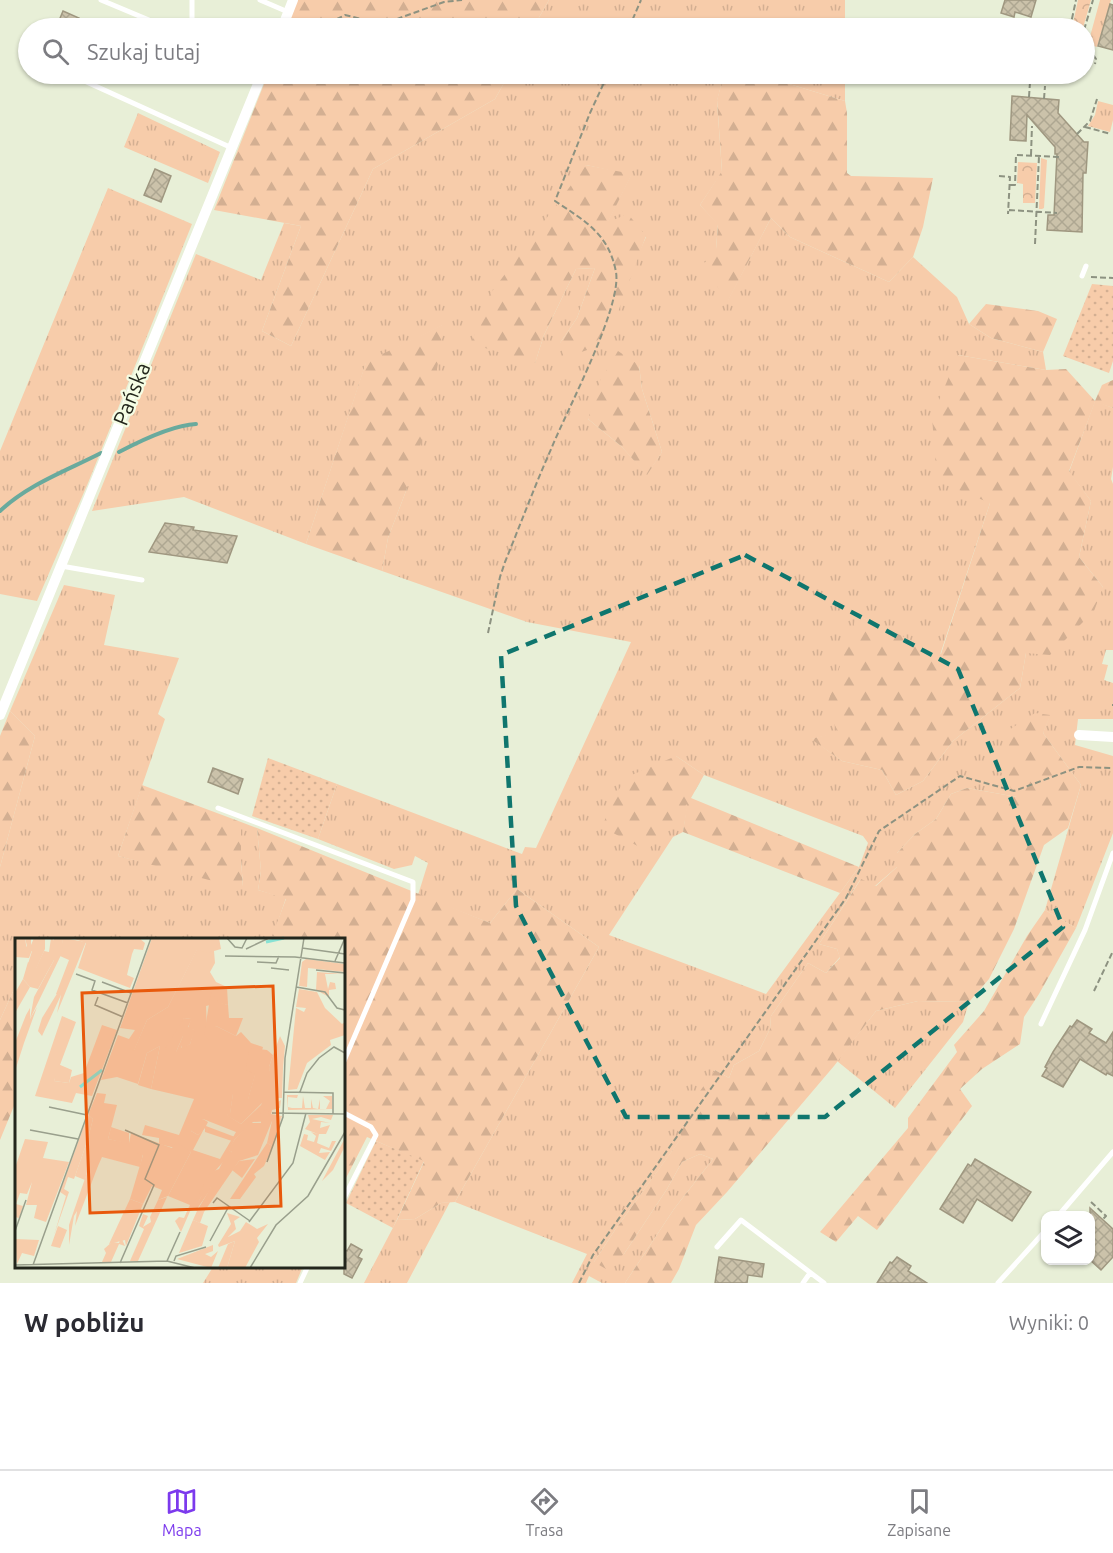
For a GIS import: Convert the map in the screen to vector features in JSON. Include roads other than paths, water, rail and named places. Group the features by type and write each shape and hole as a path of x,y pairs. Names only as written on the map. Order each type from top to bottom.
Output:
{"street":[{"path":"286,18 293,0"},
{"name":"Pańska","path":"1,712 258,84"},
{"path":"1079,735 1113,737"}],"lane":[{"path":"101,0 144,18"},
{"path":"192,0 192,18"},
{"path":"260,0 288,12"},
{"path":"91,84 232,148"},
{"path":"1082,276 1086,266"},
{"path":"61,566 142,580"},
{"path":"219,808 413,882 413,900 345,1059"},
{"path":"1041,1024 1085,930 1113,853"},
{"path":"345,1114 371,1127 375,1135 345,1196"},
{"path":"1062,1211 1113,1152"},
{"path":"717,1248 741,1220 824,1283"},
{"path":"998,1283 1041,1236"},
{"path":"300,1283 307,1268"},
{"path":"803,1283 810,1273"}],"waterway":[{"path":"119,452 167,430 196,424"},
{"path":"0,511 35,486 101,453"}]}
